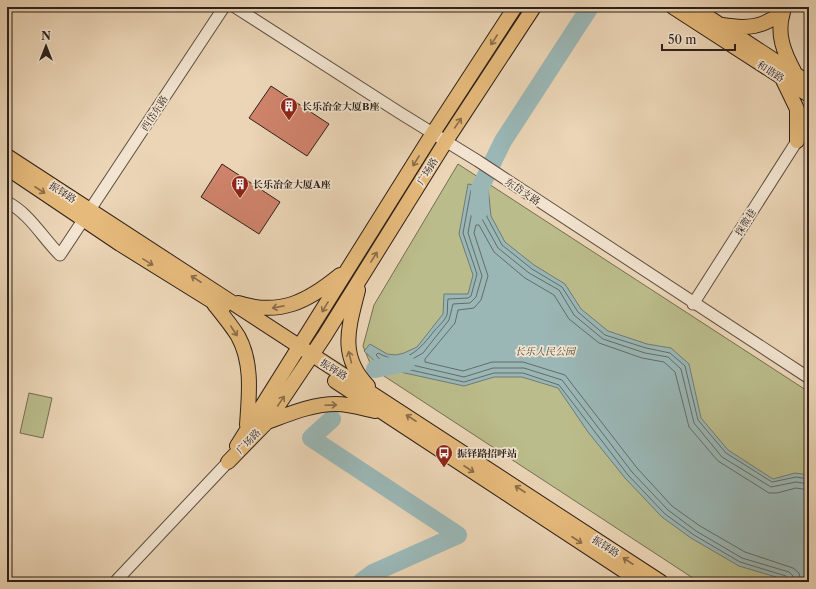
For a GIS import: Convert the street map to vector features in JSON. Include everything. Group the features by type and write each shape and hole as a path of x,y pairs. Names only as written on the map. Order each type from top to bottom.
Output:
{"main road":[{"name":"广场路","path":"228,462 247,427 297,351 433,133 515,7"},
{"name":"广场路","path":"228,462 267,422 309,359 446,141 534,7"},
{"name":"和谐路","path":"674,7 788,76 809,83"},
{"name":"和谐路","path":"693,7 720,25 788,76 809,95"},
{"path":"784,9 779,26 780,37 797,109 797,141"},
{"path":"720,25 749,27 763,25 784,9"},
{"path":"797,141 809,133"},
{"name":"振铎路","path":"7,156 87,214 120,244 297,351"},
{"name":"振铎路","path":"7,168 87,214 228,300 309,359 661,582"},
{"path":"228,300 268,309 287,306 324,288 348,269"},
{"path":"361,277 348,339 350,359 358,375 382,406"},
{"path":"211,300 238,336 249,369 247,427"},
{"path":"267,422 297,412 326,405 382,406"},
{"name":"振铎路","path":"382,406 641,582"}],"street":[{"name":"西岱东路","path":"7,202 16,207 31,220 60,255 224,7"},
{"name":"东岱支路","path":"235,7 478,161 693,304 809,378"},
{"name":"探微巷","path":"693,304 797,141"},
{"path":"115,582 228,462"}],"green space":[{"name":"长乐人民公园","path":"458,164 809,392 809,582 699,582 384,376 370,363 363,346 374,305"},
{"path":"29,393 52,398 43,438 20,433"}],"water":[{"path":"468,184 488,187 491,216 505,242 534,265 565,284 581,309 608,331 647,344 671,348 689,364 701,418 728,450 773,479 795,473 809,475 809,582 793,582 739,566 691,538 662,517 625,478 588,432 558,388 522,377 494,377 464,386 382,368 364,351 370,344 387,354 396,355 417,347 443,314 444,294 468,294 473,275 459,234"}],"building":[{"name":"长乐冶金大厦B座","path":"271,86 329,124 307,156 249,118"},
{"name":"长乐冶金大厦A座","path":"222,164 280,202 259,234 201,197"}],"waterway":[{"path":"479,211 480,188 503,141 590,7"},
{"path":"375,369 406,363"},
{"path":"332,419 311,438 458,535 373,573 361,582"}],"place":[{"name":"长乐冶金大厦B座","path":"289,121"},
{"name":"长乐冶金大厦A座","path":"240,199"},
{"name":"振铎路招呼站","path":"444,468"}]}
